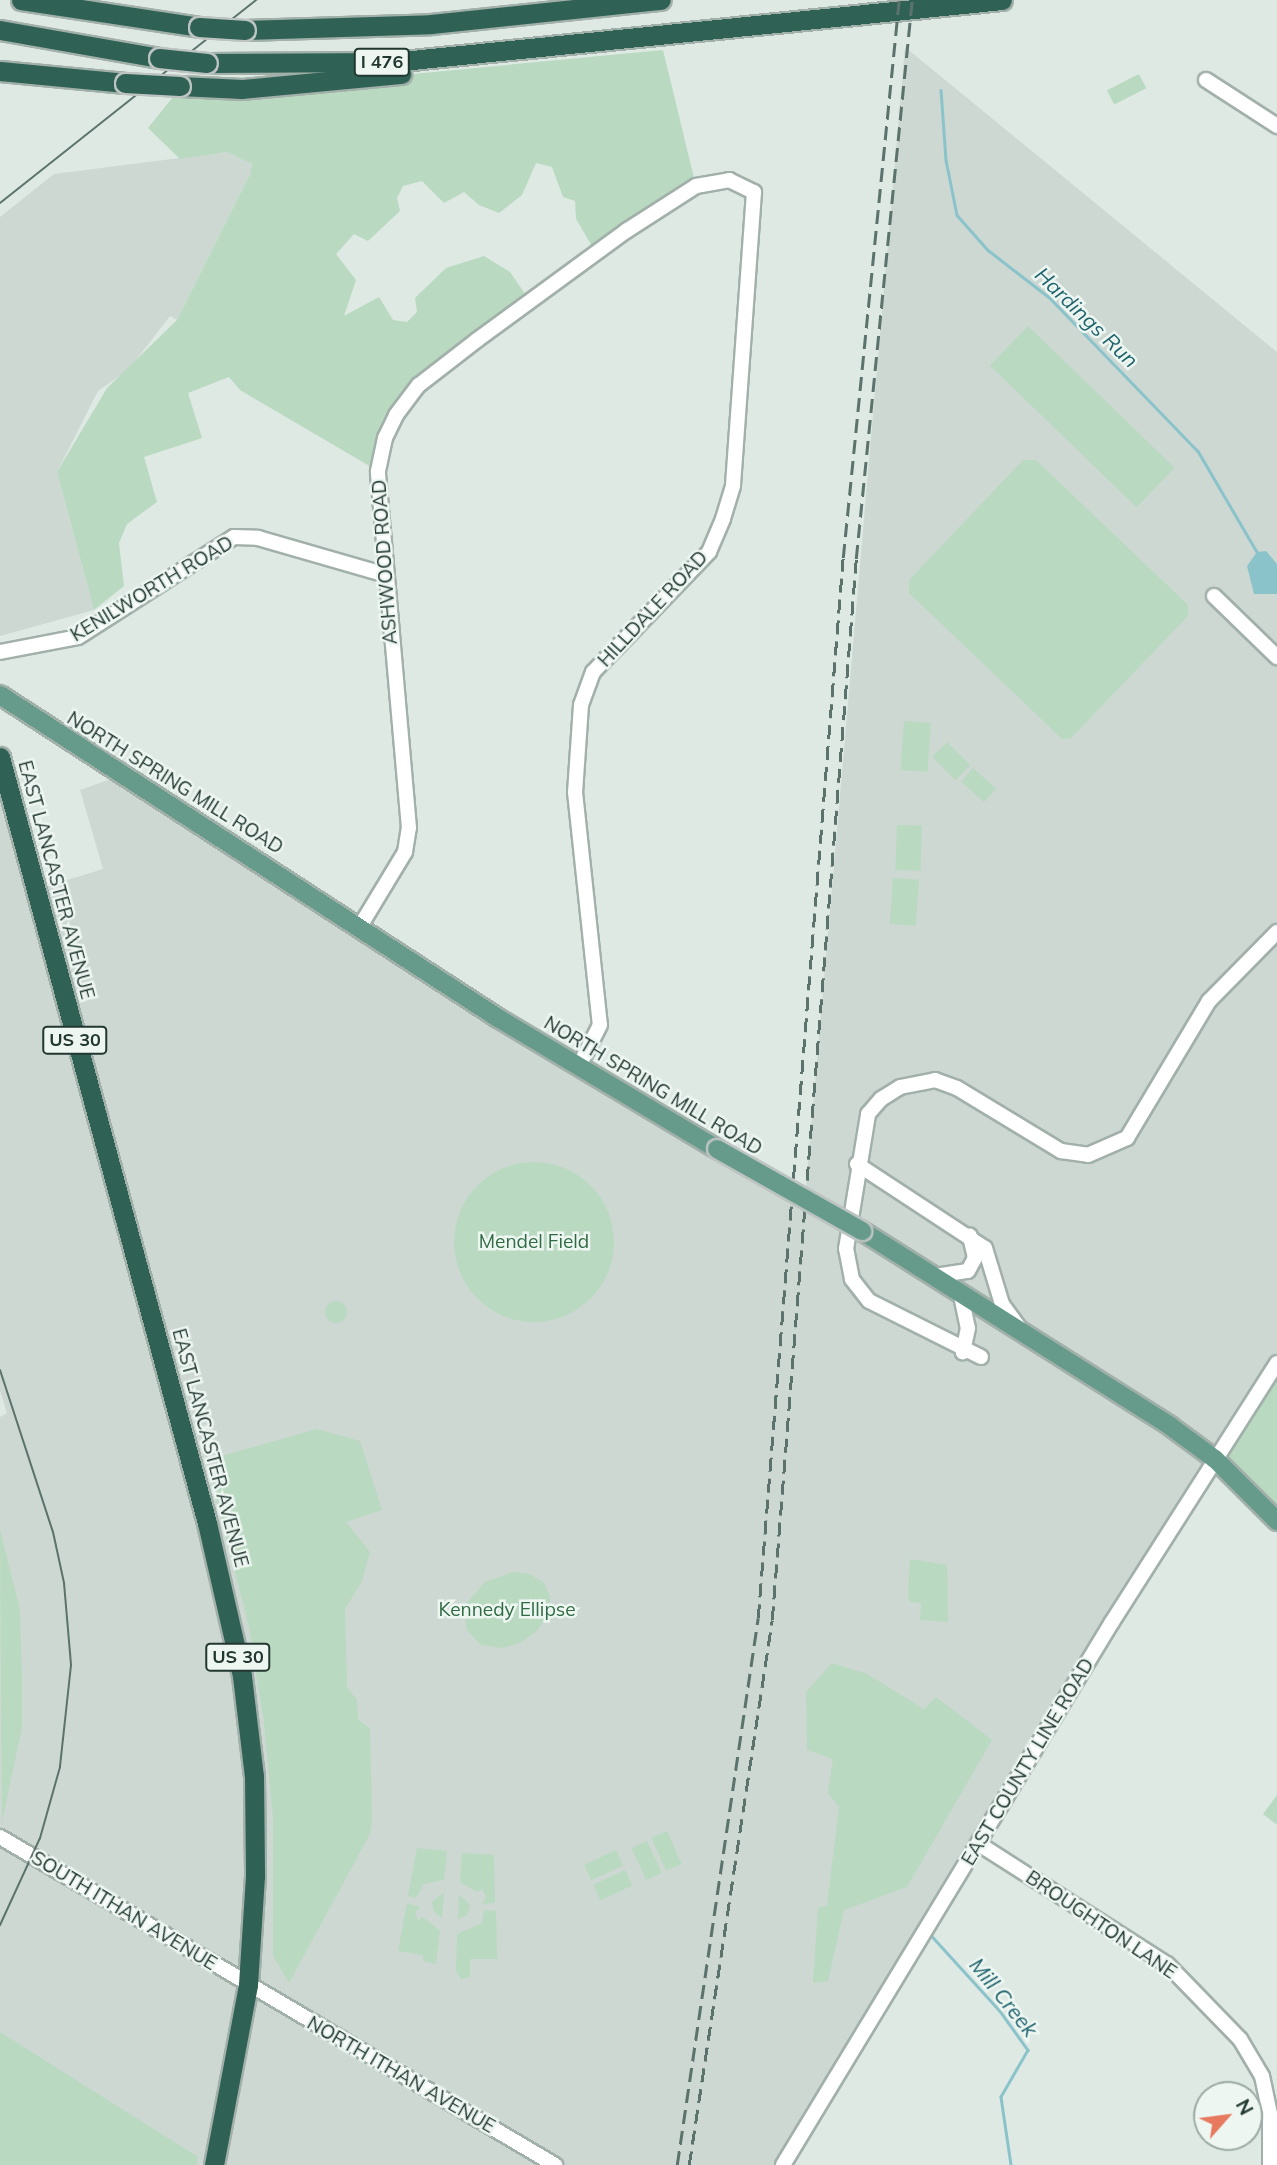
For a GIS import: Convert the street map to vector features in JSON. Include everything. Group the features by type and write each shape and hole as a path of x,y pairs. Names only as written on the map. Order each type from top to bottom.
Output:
{"highway":[{"name":"I 476","path":"27,1 199,27 245,30 431,24 661,0"},
{"name":"I 476","path":"0,30 159,58 207,63 332,65 557,47 1002,0"},
{"path":"0,71 125,83 274,87 452,68 557,47"},
{"name":"EAST LANCASTER AVENUE","path":"0,757 231,1617 254,1776 255,1876 247,1985 214,2165"}],"main road":[{"name":"NORTH SPRING MILL ROAD","path":"0,695 359,928 717,1149 862,1231 1021,1328 1215,1459 1277,1521"}],"street":[{"path":"1206,80 1277,126"},
{"name":"ASHWOOD ROAD","path":"359,928 405,852 409,828 383,573 378,471 385,438 419,385 626,231 696,186 729,180 754,192"},
{"name":"HILLDALE ROAD","path":"580,1064 600,1025 575,792 581,705 593,672 709,552 723,519 733,486 754,192"},
{"name":"KENILWORTH ROAD","path":"0,652 78,637 234,537 258,538 383,573"},
{"path":"1214,596 1277,657"},
{"path":"981,1357 963,1352 869,1301 852,1279 846,1249 857,1164 868,1114 881,1099 900,1087 936,1080 957,1088 1061,1151 1088,1155 1127,1138 1209,1001 1277,932"},
{"path":"857,1164 985,1248 1002,1304 1021,1328"},
{"path":"935,1276 968,1271 975,1258 970,1236"},
{"path":"960,1291 968,1328 963,1352"},
{"name":"EAST COUNTY LINE ROAD","path":"783,2165 1215,1459 1277,1363"},
{"name":"SOUTH ITHAN AVENUE","path":"0,1837 247,1985"},
{"name":"BROUGHTON LANE","path":"979,1844 1167,1964 1240,2039 1262,2076 1270,2114 1270,2165"},
{"name":"NORTH ITHAN AVENUE","path":"247,1985 555,2165"}],"shaded area":[{"path":"905,47 1277,352 1277,1363 783,2165 0,2165 0,1417 7,1413 0,1391 0,787 35,890 103,869 80,790 125,774 674,1119 806,1187"},
{"path":"227,152 252,164 250,174 177,320 170,316 129,369 98,391 57,472 94,610 0,636 0,217 54,174"}],"green space":[{"path":"663,50 696,186 596,253 576,219 575,201 563,197 552,167 536,163 522,195 499,213 479,205 464,192 444,203 422,181 403,186 397,198 400,211 368,241 354,234 336,254 356,280 344,316 379,297 393,320 407,322 417,312 415,298 446,268 484,256 510,272 530,301 419,385 396,415 378,471 240,390 229,377 188,393 202,438 144,457 157,502 127,524 119,543 124,586 94,610 57,472 107,388 177,320 250,174 252,164 227,152 180,159 148,128 173,97"},
{"path":"1139,74 1146,88 1114,105 1107,90"},
{"path":"1028,326 1175,468 1137,507 990,366"},
{"path":"1023,460 1036,460 1188,605 1188,616 1071,738 1062,739 909,593 909,580"},
{"path":"904,721 931,723 928,772 901,770"},
{"path":"947,742 970,765 955,780 932,757"},
{"path":"973,768 996,789 984,802 961,781"},
{"path":"897,825 922,826 920,871 895,870"},
{"path":"893,878 919,880 916,926 890,924"},
{"name":"Mendel Field","path":"534,1162 565,1168 590,1186 608,1211 614,1242 608,1273 590,1298 565,1316 534,1322 503,1316 478,1298 460,1273 454,1242 460,1211 478,1186 503,1168"},
{"path":"336,1301 344,1304 347,1312 344,1320 336,1323 328,1320 325,1312 328,1304"},
{"path":"1277,1369 1277,1511 1226,1459"},
{"path":"317,1429 360,1441 382,1510 346,1522 370,1552 362,1581 345,1609 347,1687 357,1700 358,1720 370,1728 372,1822 370,1834 289,1983 273,1956 273,1819 264,1723 249,1627 213,1484 218,1457"},
{"path":"0,1529 20,1610 22,1678 22,1727 2,1822"},
{"path":"910,1559 947,1565 948,1622 920,1620 921,1603 910,1602 908,1596"},
{"name":"Kennedy Ellipse","path":"513,1572 530,1574 544,1583 550,1597 550,1612 537,1631 520,1643 502,1648 481,1645 466,1629 466,1604 485,1582"},
{"path":"832,1663 867,1674 924,1709 936,1697 992,1740 907,1887 844,1910 828,1981 813,1983 818,1907 827,1906 839,1807 828,1793 833,1759 807,1750 806,1692"},
{"path":"1277,1795 1277,1823 1276,1824 1263,1814"},
{"path":"667,1831 682,1864 666,1871 651,1838"},
{"path":"647,1841 662,1873 646,1880 632,1848"},
{"path":"417,1848 447,1851 444,1880 424,1884 416,1898 408,1896"},
{"path":"616,1850 623,1865 591,1880 584,1865"},
{"path":"462,1853 494,1855 495,1903 482,1904 486,1896 482,1889 477,1892 460,1882"},
{"path":"625,1870 632,1885 600,1900 593,1885"},
{"path":"444,1893 442,1918 434,1912 432,1902"},
{"path":"459,1894 470,1905 467,1915 458,1919"},
{"path":"407,1903 420,1907 415,1913 418,1920 423,1917 440,1931 436,1964 423,1961 423,1955 398,1951"},
{"path":"484,1910 496,1911 497,1959 470,1959 470,1977 461,1979 456,1971 457,1934 482,1923"},
{"path":"0,2032 198,2157 196,2165 0,2165"}],"water":[{"path":"1266,551 1277,564 1277,594 1254,594 1247,566 1257,552"}],"waterway":[{"name":"Hardings Run","path":"941,90 946,160 957,215 988,250 1050,298 1198,451 1257,552"},
{"name":"Mill Creek","path":"930,1934 1000,2011 1028,2050 1001,2097 1011,2165"}],"tram line":[{"path":"0,203 256,0"},
{"path":"0,1370 53,1532 64,1583 71,1665 60,1767 40,1838 0,1925"}],"railway":[{"path":"677,2165 758,1618 843,558 899,0"},
{"path":"689,2165 772,1620 856,559 912,0"}]}
